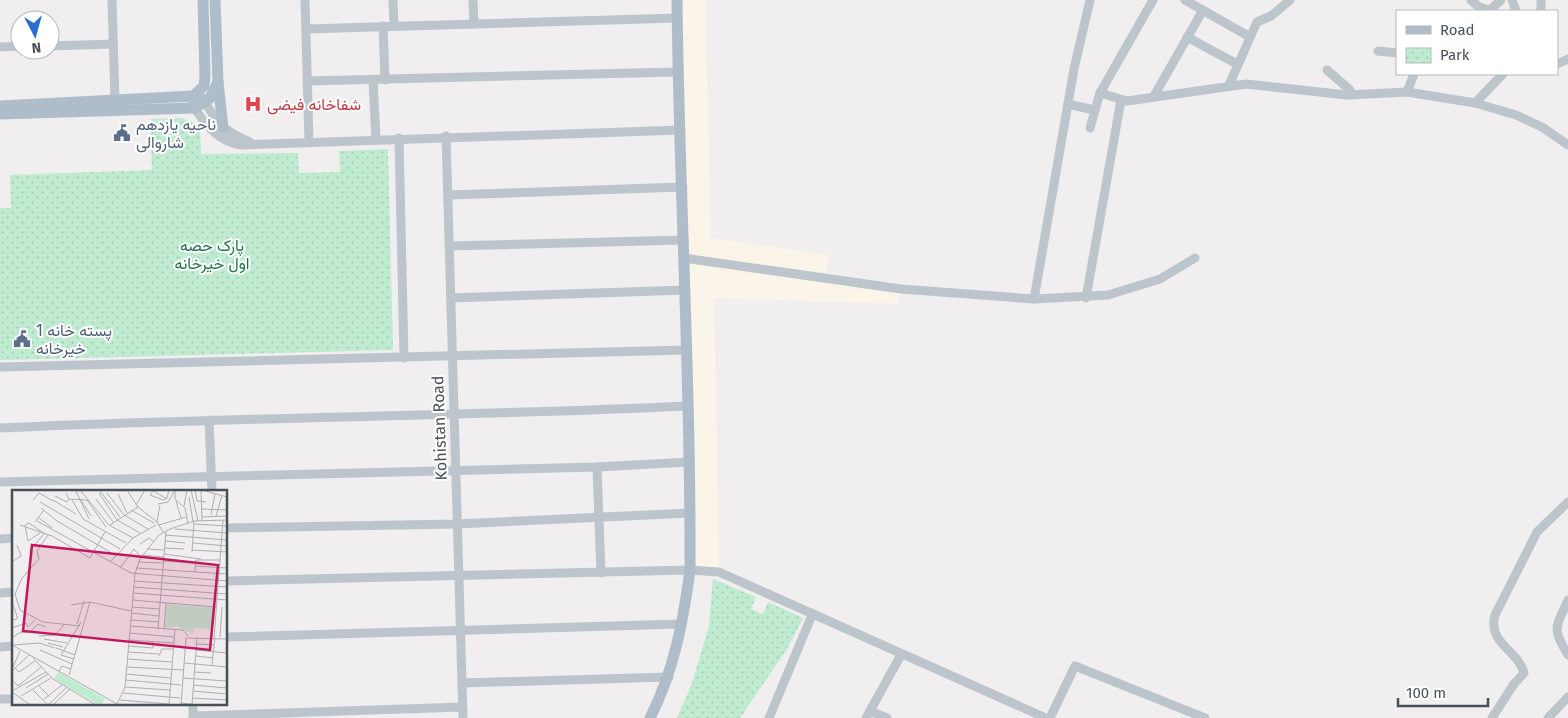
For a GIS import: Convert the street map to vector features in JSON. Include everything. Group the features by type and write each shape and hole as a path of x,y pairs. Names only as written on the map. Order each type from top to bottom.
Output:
{"main road":[{"path":"198,97 203,0"},
{"path":"215,0 218,82 223,128"},
{"path":"650,718 669,677 682,624 690,570 686,290 681,130 677,72 677,0"},
{"path":"0,114 198,97 214,93 218,82"},
{"path":"0,106 78,107 115,100 198,97"}],"street":[{"path":"112,0 115,100"},
{"path":"305,0 309,141"},
{"path":"393,0 394,26"},
{"path":"473,0 474,24"},
{"path":"1034,300 1068,104 1090,0"},
{"path":"1090,128 1100,93 1153,0"},
{"path":"1185,0 1250,37"},
{"path":"1229,85 1237,64 1258,22 1271,16 1290,0"},
{"path":"1471,0 1479,7 1486,10"},
{"path":"1490,10 1501,0"},
{"path":"1154,96 1203,10"},
{"path":"306,29 677,18"},
{"path":"383,26 385,80"},
{"path":"1188,37 1237,64"},
{"path":"60,46 113,44"},
{"path":"1378,51 1396,54"},
{"path":"1327,70 1350,90 1351,95"},
{"path":"308,82 677,72"},
{"path":"1407,92 1414,75"},
{"path":"1475,103 1502,75"},
{"path":"373,80 376,139"},
{"path":"1100,93 1122,100 1246,84 1351,95 1407,92 1475,103 1516,115 1542,127 1568,145"},
{"path":"198,97 231,135 252,143"},
{"path":"198,97 210,129 224,140 241,145 252,143 446,136 681,130"},
{"path":"1086,298 1122,100"},
{"path":"1068,104 1094,110"},
{"name":"Kohistan Road","path":"446,136 463,718"},
{"path":"399,138 404,358"},
{"path":"448,195 683,188"},
{"path":"449,246 684,240"},
{"path":"684,258 901,289 1034,300 1086,298 1108,295 1160,278 1195,258"},
{"path":"450,298 686,290"},
{"path":"0,367 686,350"},
{"path":"0,428 209,420 454,416 687,406"},
{"path":"209,420 212,490"},
{"path":"0,482 456,469 597,467 689,462"},
{"path":"597,467 601,573"},
{"path":"1492,718 1514,684 1524,673 1496,638 1493,622 1495,614 1538,532 1568,502"},
{"path":"228,528 457,524 690,513"},
{"path":"228,581 459,577 690,570 719,572 1046,718"},
{"path":"1568,600 1556,625 1558,638 1568,656"},
{"path":"774,716 812,614"},
{"path":"228,637 682,624"},
{"path":"887,718 868,714 901,654"},
{"path":"1050,718 1075,666 1205,718"},
{"path":"462,684 669,677"},
{"path":"1548,718 1568,697"},
{"path":"193,717 462,707"}],"shaded area":[{"path":"677,0 705,0 711,238 829,255 825,278 901,289 898,304 714,298 719,568 690,570"}],"green space":[{"name":"پارک حصه اول خیرخانه","path":"182,118 192,122 200,131 201,154 298,153 299,173 340,172 339,151 388,149 393,350 0,360 0,208 11,208 10,175 152,170 150,119"},
{"path":"713,579 756,597 751,609 763,614 768,602 803,618 787,649 740,718 677,718 692,683 709,626"}],"place":[{"name":"شفاخانه فیضی","path":"253,104"},
{"name":"ناحیه یازدهم شاروالی","path":"122,133"},
{"name":"1 پسته خانه خیرخانه","path":"22,339"}]}
